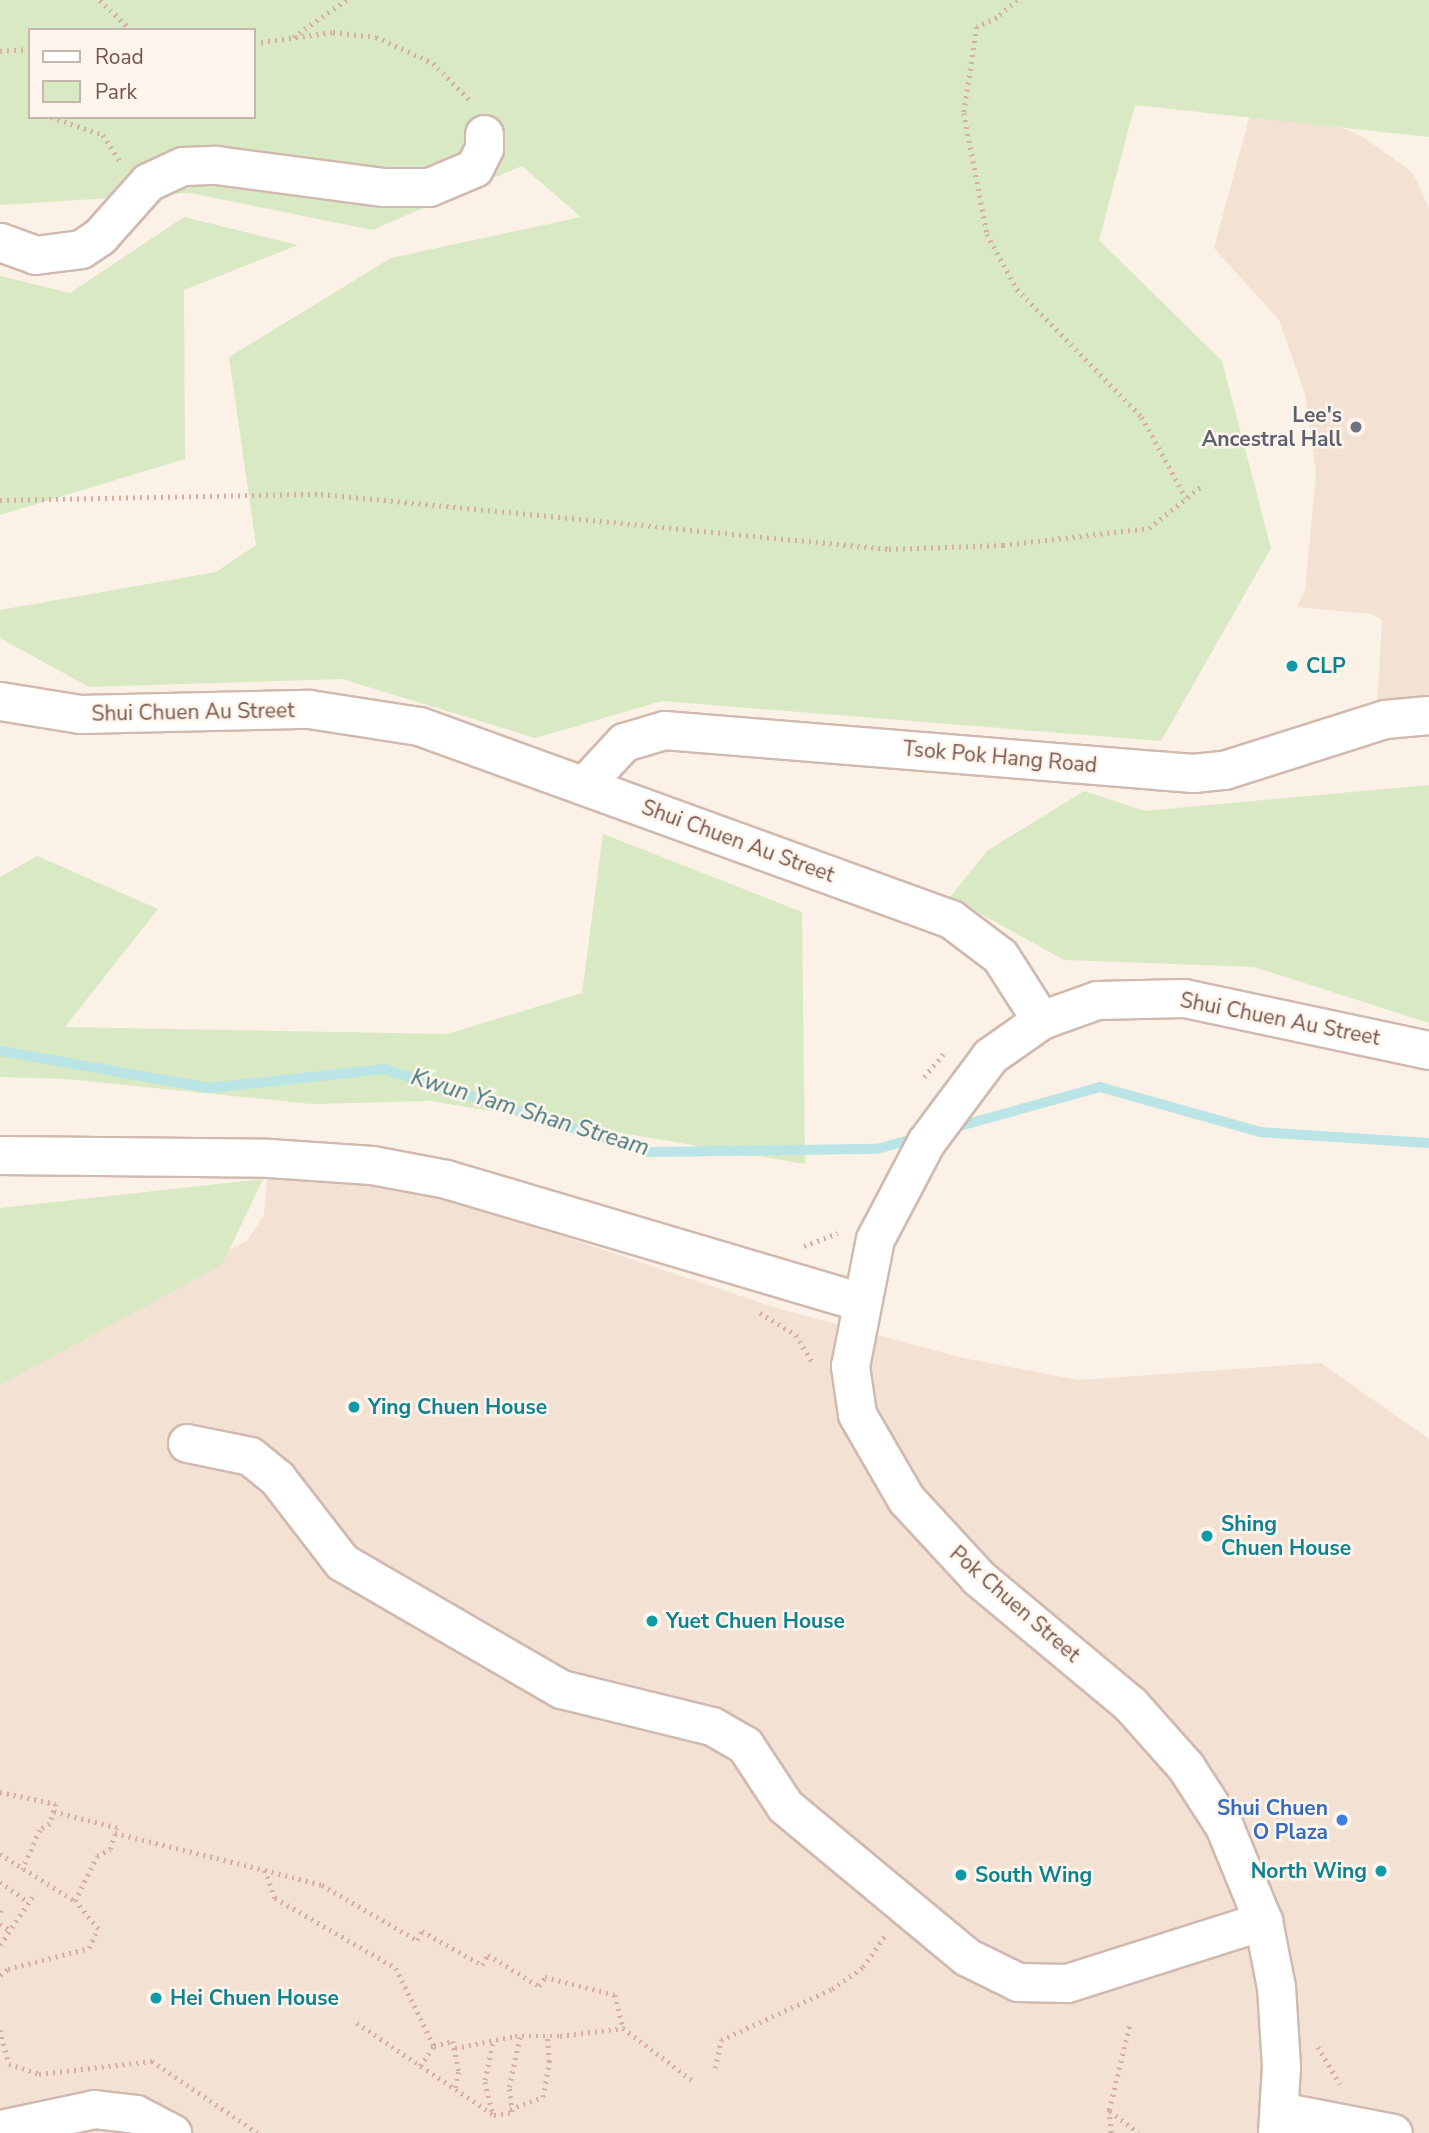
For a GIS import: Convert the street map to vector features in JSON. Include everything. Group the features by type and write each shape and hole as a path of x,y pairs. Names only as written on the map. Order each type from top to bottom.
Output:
{"street":[{"path":"0,242 35,255 81,249 100,236 139,190 168,169 198,164 384,187 429,187 474,168 484,148 484,134"},
{"name":"Shui Chuen Au Street","path":"0,701 80,714 289,708 359,714 448,735 951,919 1000,956 1041,1020 1097,1000 1184,998 1429,1051"},
{"name":"Tsok Pok Hang Road","path":"584,785 624,742 664,730 1193,773 1224,771 1385,719 1429,715"},
{"name":"Pok Chuen Street","path":"1041,1020 990,1056 965,1084 926,1142 875,1240 860,1302 850,1366 852,1391 857,1414 885,1469 952,1552 1099,1675 1158,1734 1224,1826 1263,1922 1279,2014 1278,2122"},
{"path":"0,1155 269,1158 372,1165 446,1179 860,1302"},
{"path":"187,1443 250,1456 277,1478 342,1562 561,1689 712,1726 745,1745 785,1805 967,1957 1018,1982 1067,1983 1263,1922"},
{"path":"0,2129 94,2109 136,2114 172,2133"},
{"path":"1278,2122 1393,2133"}],"path":[{"path":"100,0 129,28"},
{"path":"292,38 346,0"},
{"path":"1017,0 997,18 977,27 964,113 987,234 1017,289 1142,417 1186,498"},
{"path":"256,43 353,32 384,39 422,57 465,92 484,134"},
{"path":"0,51 28,49"},
{"path":"57,119 103,135 139,190"},
{"path":"0,500 321,494 889,549 1003,545 1149,528 1204,484"},
{"path":"754,1310 796,1335 816,1368"},
{"path":"0,1792 56,1804 23,1869"},
{"path":"54,1812 117,1828 110,1849 97,1856 75,1901"},
{"path":"115,1833 322,1885 417,1940 422,1931 482,1965 488,1955 539,1986 545,1977 615,1995 623,2028 692,2080"},
{"path":"0,1854 75,1901 97,1929 89,1948 8,1969 0,1975"},
{"path":"265,1870 275,1898 396,1968 434,2046"},
{"path":"0,1882 29,1902"},
{"path":"0,1945 36,1893"},
{"path":"0,1924 10,1930"},
{"path":"715,2068 722,2040 832,1989 863,1967 891,1927"},
{"path":"357,2023 496,2114 512,2112 509,2087 520,2036"},
{"path":"1111,2133 1110,2110 1130,2023"},
{"path":"455,2048 493,2044 520,2036 623,2028"},
{"path":"496,2114 543,2097 549,2062 547,2036"},
{"path":"420,2066 434,2046 453,2041 459,2072 455,2089"},
{"path":"493,2044 485,2082 496,2114"},
{"path":"1110,2110 1139,2133"}],"shaded area":[{"path":"1257,89 1365,138 1413,173 1429,208 1429,704 1377,706 1382,620 1372,614 1297,607 1305,590 1316,474 1305,394 1279,320 1214,248"},
{"path":"268,1170 436,1194 777,1308 959,1357 1078,1380 1321,1363 1429,1439 1429,2133 0,2133 0,1358 247,1241 264,1215"}],"green space":[{"path":"0,0 1429,0 1429,137 1135,105 1099,240 1222,361 1271,548 1161,741 662,701 535,738 342,679 89,687 0,638 0,610 216,572 256,545 229,357 391,258 581,217 522,166 372,230 190,193 0,205"},
{"path":"184,217 298,245 184,290 185,459 0,515 0,276 70,293"},
{"path":"1429,785 1429,1023 1254,967 1064,960 950,897 987,851 1084,791 1145,811"},
{"path":"603,834 802,912 805,1164 431,1101 312,1104 66,1079 0,1077 0,877 37,856 158,909 65,1027 447,1034 582,993"},
{"path":"263,1179 222,1265 0,1385 0,1208"}],"waterway":[{"name":"Kwun Yam Shan Stream","path":"0,1051 210,1088 384,1069 649,1152 877,1149 917,1138"},
{"name":"Kwun Yam Shan Stream","path":"949,1129 1100,1087 1260,1132 1429,1143"}],"place":[{"name":"Lee's Ancestral Hall","path":"1356,427"},
{"name":"CLP","path":"1292,666"},
{"name":"Ying Chuen House","path":"354,1407"},
{"name":"Shing Chuen House","path":"1207,1536"},
{"name":"Yuet Chuen House","path":"652,1621"},
{"name":"Shui Chuen O Plaza","path":"1342,1820"},
{"name":"North Wing","path":"1381,1871"},
{"name":"South Wing","path":"961,1875"},
{"name":"Hei Chuen House","path":"156,1998"}]}
